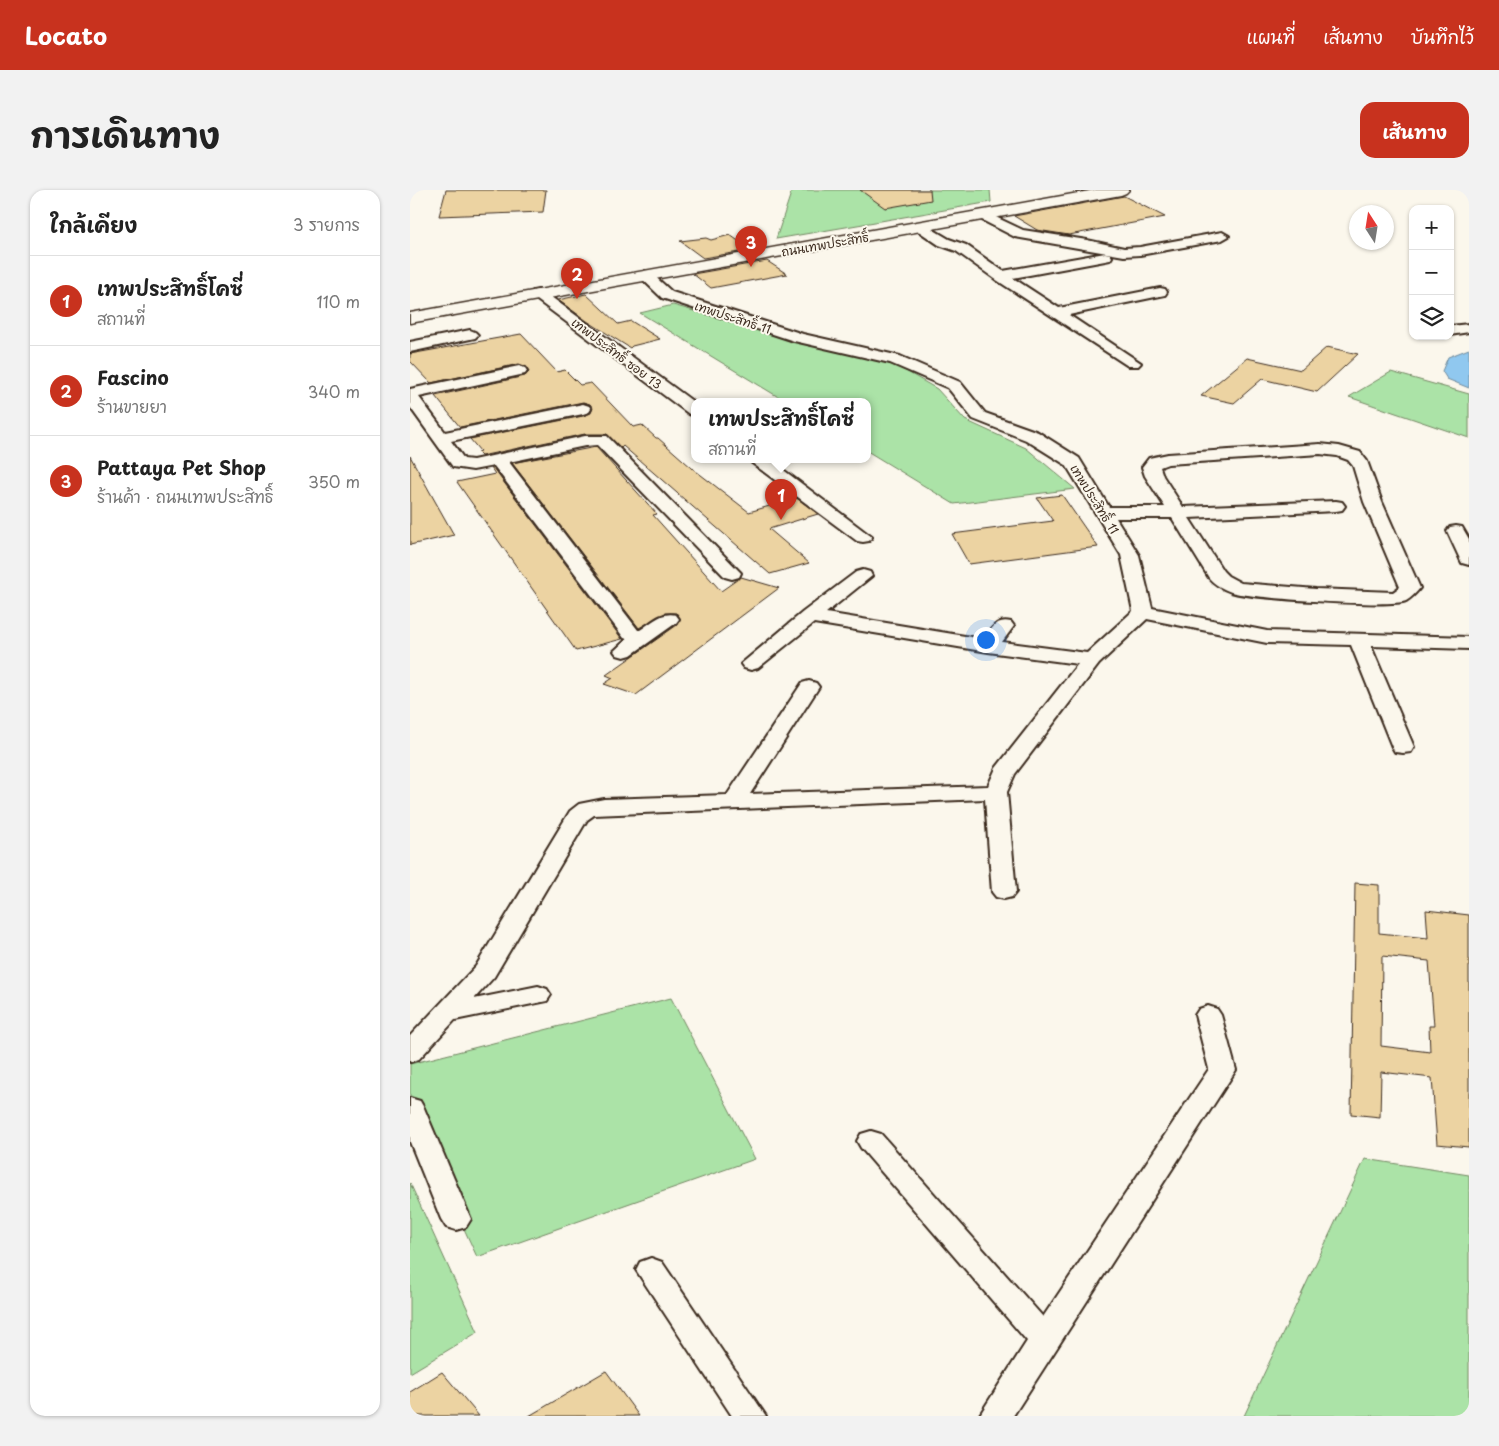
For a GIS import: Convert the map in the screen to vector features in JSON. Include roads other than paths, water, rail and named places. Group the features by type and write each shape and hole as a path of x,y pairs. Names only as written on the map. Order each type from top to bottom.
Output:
{"main road":[{"name":"ถนนเทพประสิทธิ์","path":"410,309 1082,190"},
{"name":"ถนนเทพประสิทธิ์","path":"410,318 930,226 1121,190"}],"street":[{"path":"985,216 1020,234 1087,244 1124,252 1140,251 1222,236"},
{"path":"930,226 944,242 961,248 1000,276 1133,363"},
{"path":"1000,276 1105,257"},
{"name":"เทพประสิทธิ์ 11","path":"645,275 668,295 799,338 896,359 954,385 979,416 1032,436 1074,462 1130,556 1143,612"},
{"path":"1056,313 1160,292"},
{"name":"เทพประสิทธิ์ ซอย 13","path":"538,294 691,408"},
{"path":"1454,330 1469,328"},
{"path":"410,347 470,335"},
{"path":"519,371 410,395 459,464 473,465 585,441 601,440 732,572"},
{"path":"439,438 583,409"},
{"path":"1320,449 1339,451 1354,456 1361,464 1373,502 1410,588 1399,597 1386,599 1237,588 1222,580 1216,574 1178,513 1154,476 1151,467 1155,462 1168,459 1320,449"},
{"path":"498,459 631,634 642,638"},
{"path":"763,463 863,537"},
{"path":"1104,512 1178,513 1336,506"},
{"path":"1456,531 1469,559"},
{"path":"751,664 863,576"},
{"path":"1004,892 996,792 1004,773 1092,660 1143,612 1267,637 1469,643"},
{"path":"810,616 988,646 1092,660"},
{"path":"624,650 669,619"},
{"path":"988,646 1004,626"},
{"path":"1359,640 1404,747"},
{"path":"734,801 809,687"},
{"path":"410,1053 485,971 578,816 587,809 604,806 996,792"},
{"path":"448,1013 538,995"},
{"path":"995,1416 1223,1070 1208,1014"},
{"path":"410,1108 456,1219"},
{"path":"871,1141 1045,1340"},
{"path":"652,1270 750,1416"}],"water":[{"path":"1469,349 1469,388 1447,379 1442,371 1448,357"}],"place":[{"name":"Pattaya Pet Shop","path":"751,267"},
{"name":"Fascino","path":"577,299"},
{"name":"เทพประสิทธิ์โคซี่","path":"781,520"}]}
